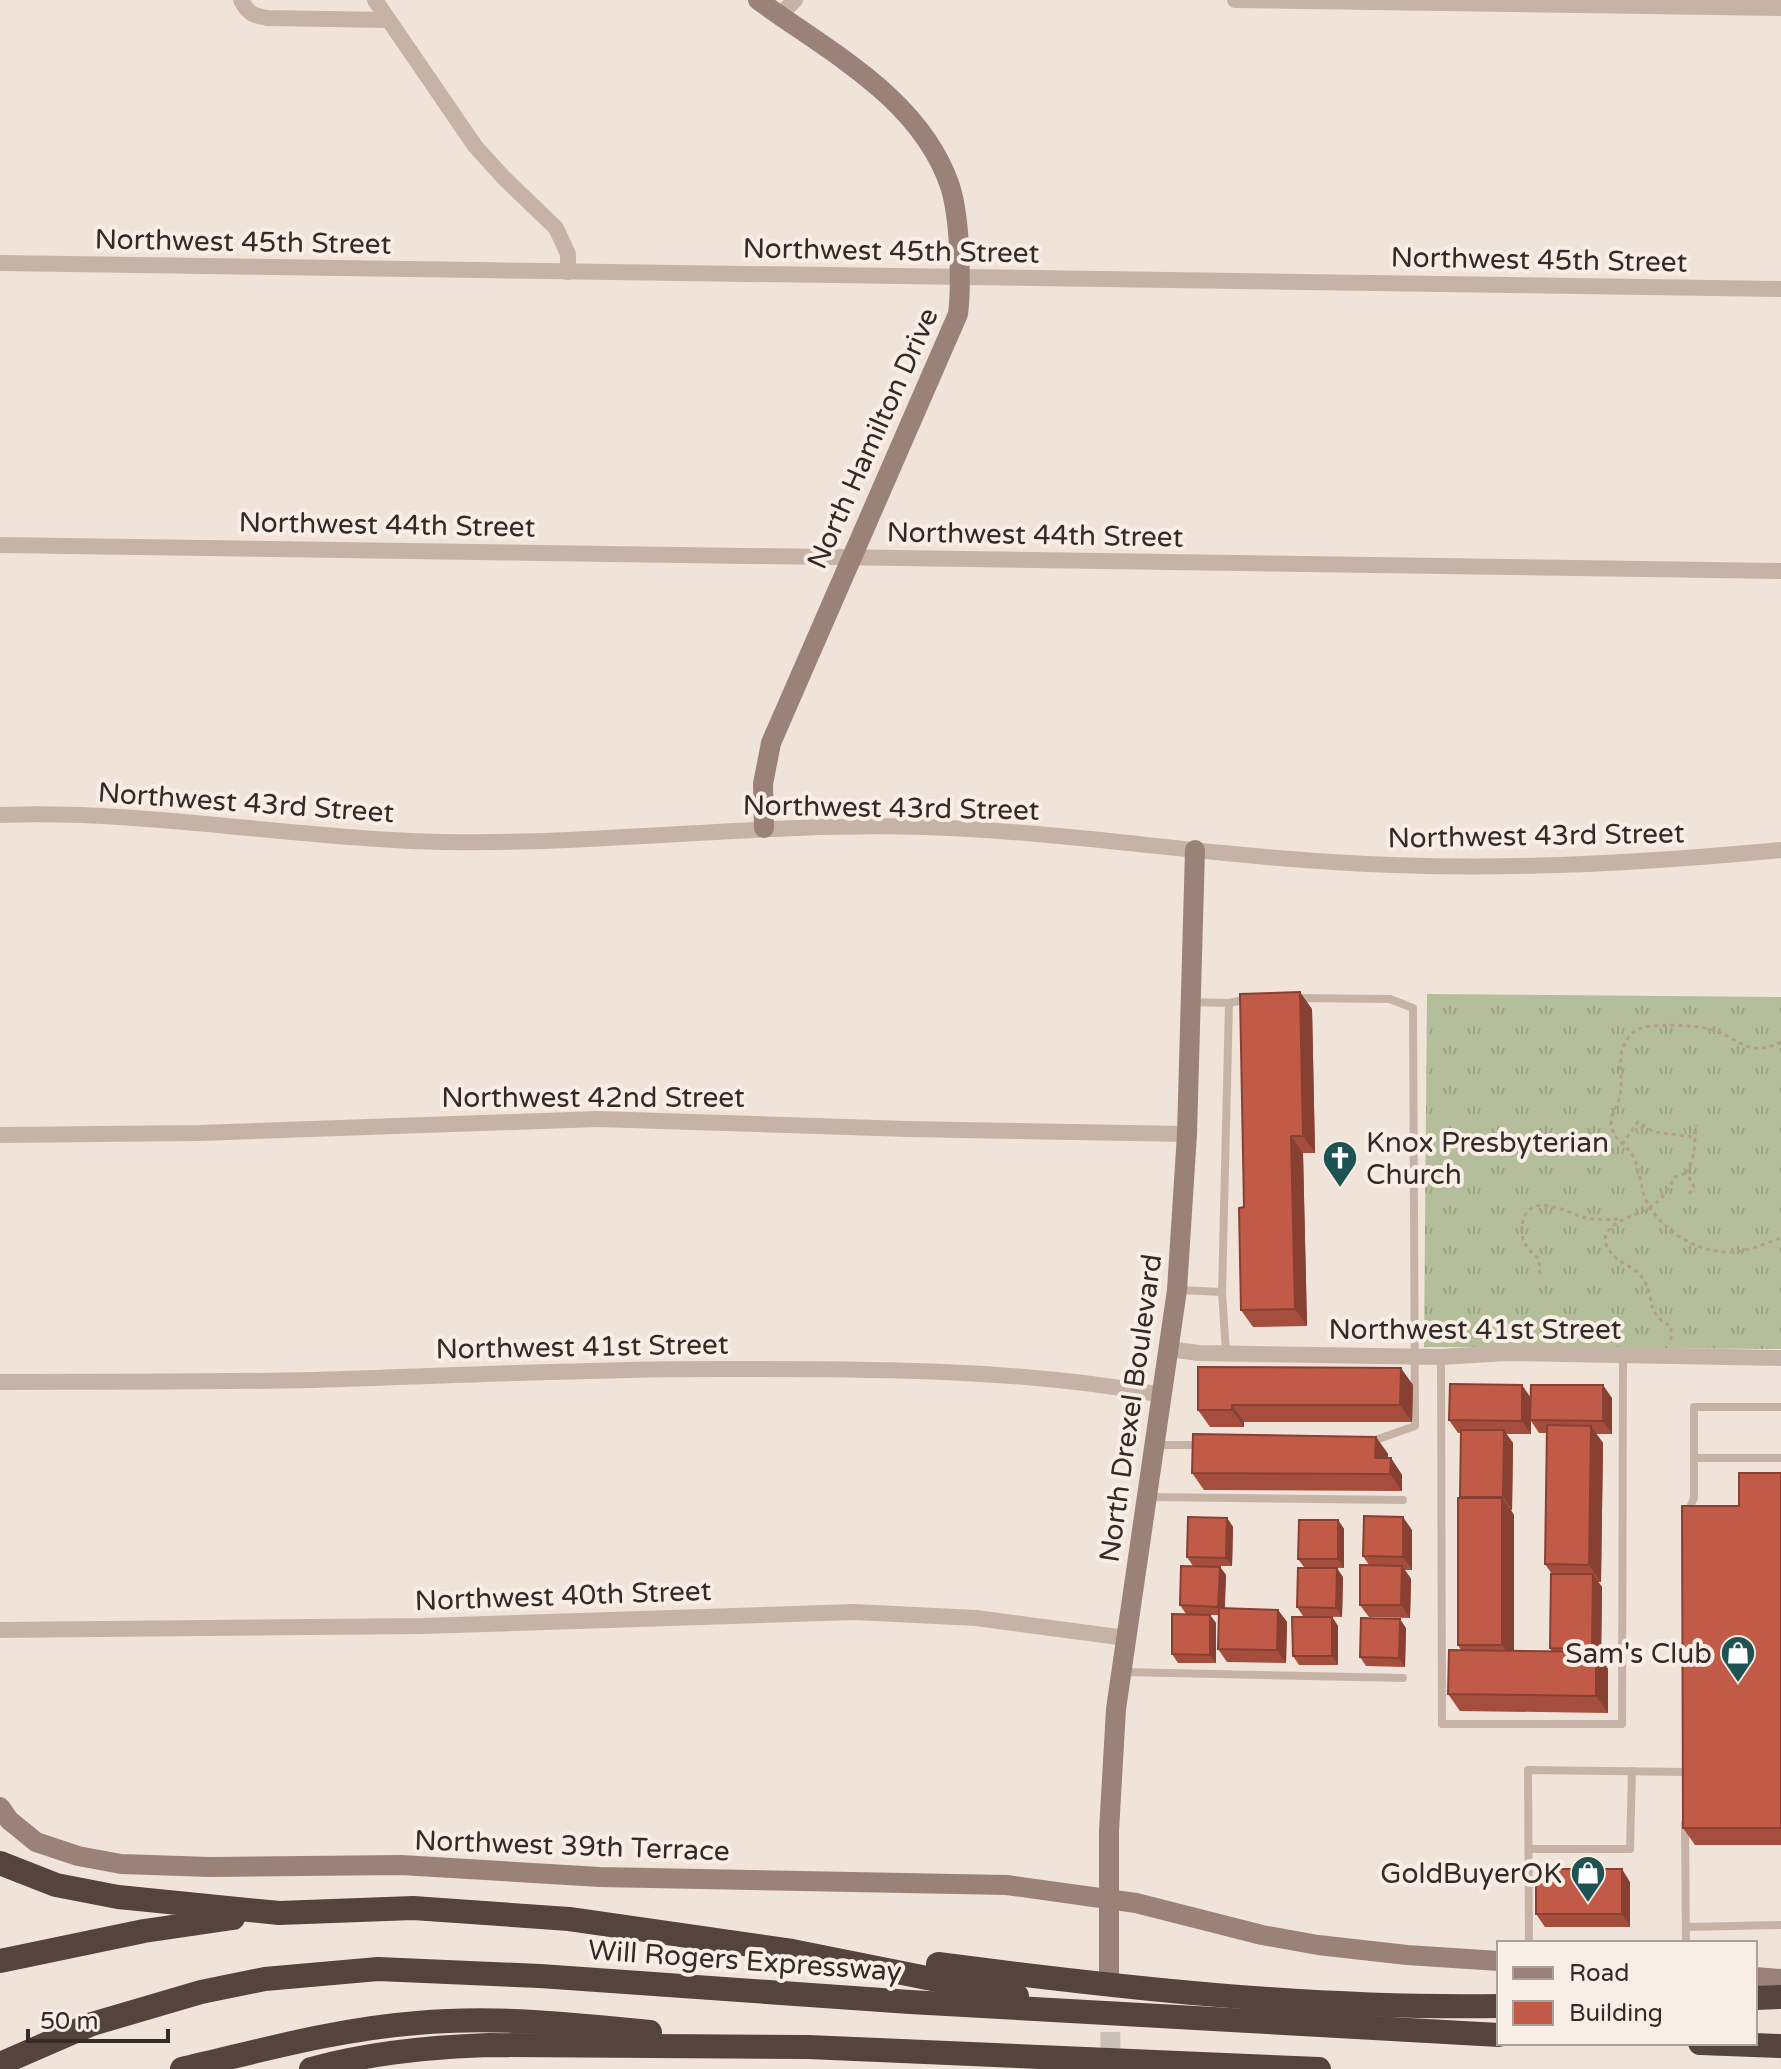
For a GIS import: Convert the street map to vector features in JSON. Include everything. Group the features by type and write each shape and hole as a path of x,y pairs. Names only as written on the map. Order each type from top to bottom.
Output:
{"highway":[{"path":"0,1863 56,1885 104,1895 279,1913"},
{"path":"0,1961 144,1931 279,1913 413,1908 569,1919 792,1951 1090,2012"},
{"path":"792,1951 935,1964 1077,1982 1256,1997 1395,2005 1497,2006"},
{"name":"Will Rogers Expressway","path":"0,2064 92,2024 201,1992 265,1979 378,1969 540,1976 1497,2035"},
{"path":"1757,1998 1781,1997"},
{"path":"182,2069 345,2032 457,2021 571,2024 808,2047"},
{"path":"1754,2045 1781,2046"},
{"path":"311,2069 383,2053 436,2047 808,2047 1318,2069"}],"street":[{"path":"241,0 247,12 268,18 388,20"},
{"path":"375,0 475,146 556,228 568,254 568,272"},
{"name":"North Hamilton Drive","path":"758,0 889,96 926,137 951,188 957,223 960,276 958,314 771,743 763,784 764,828"},
{"path":"779,16 795,0"},
{"path":"1235,0 1781,8"},
{"name":"Northwest 45th Street","path":"0,263 1781,289"},
{"name":"Northwest 44th Street","path":"0,545 1781,571"},
{"name":"Northwest 43rd Street","path":"0,815 159,819 345,837 452,842 533,842 764,828 884,826 967,829 1338,863 1519,866 1781,850"},
{"name":"North Drexel Boulevard","path":"1109,1972 1110,1788 1126,1638 1177,1290 1187,1134 1195,850"},
{"name":"Northwest 42nd Street","path":"0,1135 200,1133 598,1119 1187,1134"},
{"name":"Northwest 41st Street","path":"1170,1349 1414,1357 1507,1353 1781,1358"},
{"name":"Northwest 41st Street","path":"0,1382 315,1380 597,1370 837,1369 1035,1377 1163,1395"},
{"name":"Northwest 40th Street","path":"0,1630 423,1626 854,1612 976,1618 1126,1638"},
{"name":"Northwest 39th Terrace","path":"0,1807 9,1820 36,1842 78,1856 121,1864 401,1865 600,1877 984,1884 1108,1898 1293,1941 1407,1955 1497,1961"},
{"path":"1757,1977 1781,1979"}],"lane":[{"path":"1190,1002 1229,1003 1251,998"},
{"path":"1282,998 1390,999 1413,1008 1415,1426 1358,1447"},
{"path":"1226,1353 1222,1292 1229,1003"},
{"path":"1177,1290 1222,1292"},
{"path":"1441,1357 1442,1724 1622,1724 1623,1355"},
{"path":"1683,1523 1694,1498 1694,1407 1781,1407"},
{"path":"1155,1445 1217,1445"},
{"path":"1694,1458 1781,1458"},
{"path":"1147,1497 1403,1500"},
{"path":"1122,1672 1403,1678"},
{"path":"1685,1757 1685,1786"},
{"path":"1529,1941 1528,1770 1685,1772"},
{"path":"1529,1849 1630,1849 1632,1771"},
{"path":"1685,1813 1686,1941"},
{"path":"1686,1927 1781,1925"}],"path":[{"path":"1781,1042 1750,1048 1707,1028 1648,1025 1638,1028 1625,1041 1620,1053 1619,1098 1610,1124 1614,1137 1635,1160 1639,1181 1650,1208 1676,1234 1704,1248 1739,1251 1781,1238"},
{"path":"1622,1144 1638,1122 1654,1132 1694,1137"},
{"path":"1689,1194 1694,1187 1687,1173 1694,1153 1696,1125"},
{"path":"1671,1356 1671,1326 1653,1314 1650,1293 1641,1276 1609,1251 1606,1240 1608,1229 1620,1219 1650,1208 1662,1198 1675,1177 1687,1173"},
{"path":"1540,1274 1539,1259 1525,1245 1522,1232 1524,1218 1535,1208 1549,1205 1585,1217 1620,1219"}],"green space":[{"path":"1427,994 1781,997 1781,1349 1424,1347"}],"building":[{"path":"1300,992 1303,1136 1291,1136 1295,1309 1241,1310 1239,1208 1244,1207 1240,994"},
{"path":"1198,1367 1401,1368 1400,1405 1232,1405 1232,1410 1198,1410"},
{"path":"1450,1384 1522,1385 1522,1421 1449,1420"},
{"path":"1531,1385 1603,1385 1603,1421 1530,1420"},
{"path":"1547,1425 1591,1426 1589,1565 1545,1564"},
{"path":"1461,1430 1504,1430 1503,1497 1460,1497"},
{"path":"1193,1434 1376,1437 1375,1458 1391,1458 1390,1474 1192,1473"},
{"name":"Sam's Club","path":"1739,1473 1781,1473 1781,1828 1683,1828 1682,1506 1739,1506"},
{"path":"1458,1498 1502,1498 1502,1645 1458,1645"},
{"path":"1364,1516 1403,1517 1403,1557 1363,1556"},
{"path":"1188,1517 1227,1518 1226,1558 1187,1557"},
{"path":"1299,1520 1338,1520 1338,1559 1298,1559"},
{"path":"1360,1565 1402,1566 1401,1605 1360,1605"},
{"path":"1181,1566 1220,1567 1218,1607 1180,1605"},
{"path":"1298,1568 1337,1568 1336,1608 1297,1607"},
{"path":"1551,1574 1593,1574 1592,1649 1550,1648"},
{"path":"1219,1608 1278,1610 1277,1650 1218,1649"},
{"path":"1172,1614 1210,1615 1210,1655 1172,1654"},
{"path":"1292,1617 1332,1617 1332,1656 1293,1656"},
{"path":"1361,1618 1400,1619 1399,1658 1360,1657"},
{"path":"1449,1650 1596,1652 1596,1696 1448,1694"},
{"name":"GoldBuyerOK","path":"1536,1869 1622,1869 1622,1914 1536,1914"}],"tunnel":[{"path":"1109,1972 1111,2069"}],"place":[{"name":"Knox Presbyterian Church","path":"1340,1189"},
{"name":"Sam's Club","path":"1738,1684"},
{"name":"GoldBuyerOK","path":"1588,1904"}]}
